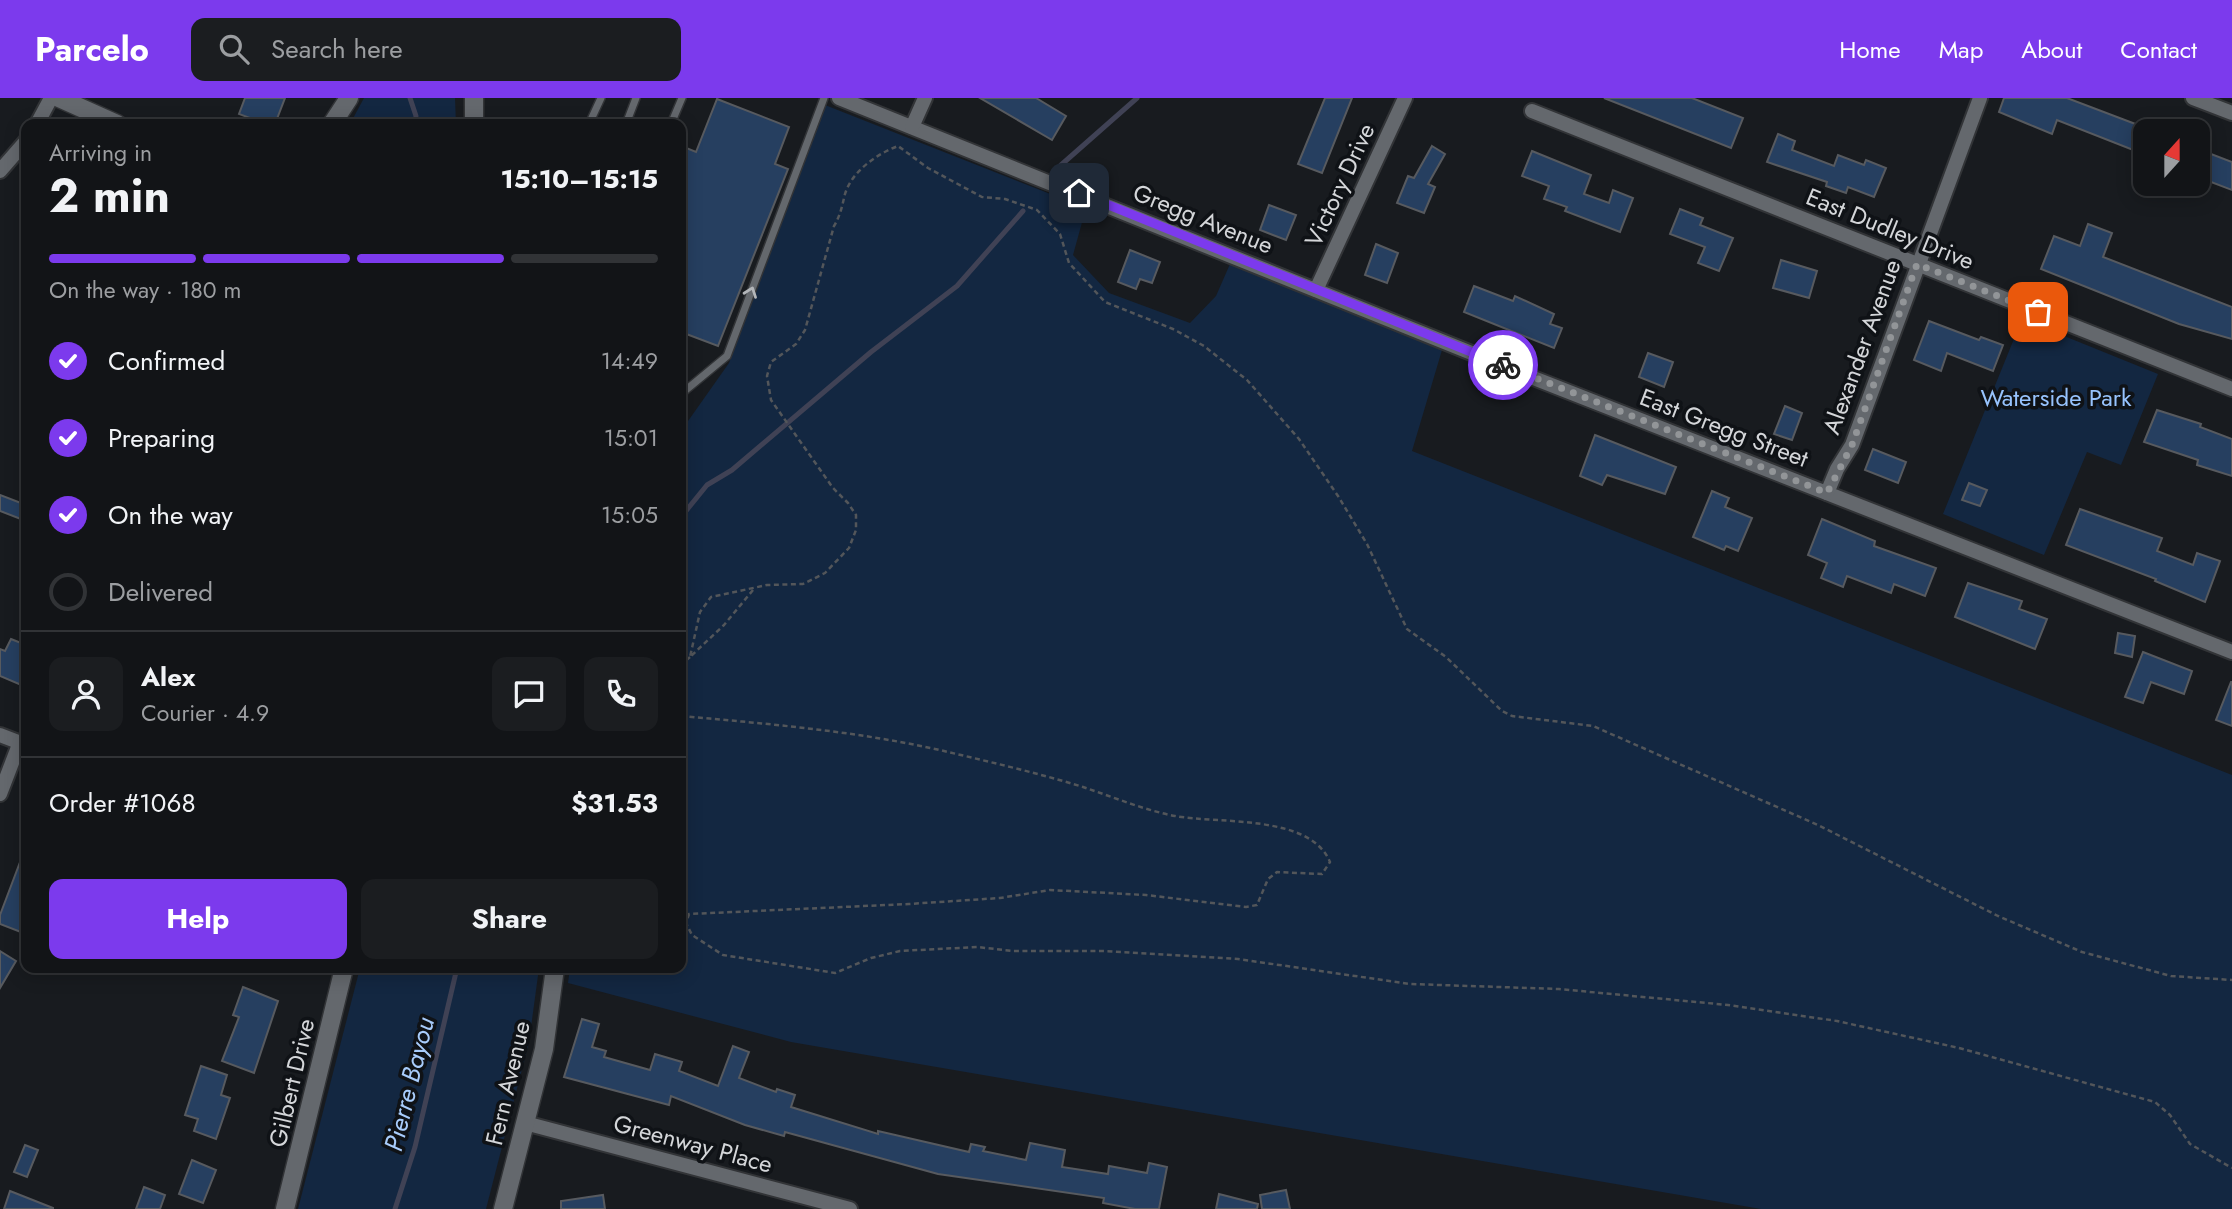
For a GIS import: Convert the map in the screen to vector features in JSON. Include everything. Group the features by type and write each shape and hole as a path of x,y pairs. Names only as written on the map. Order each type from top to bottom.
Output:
{"street":[{"path":"40,119 51,98"},
{"path":"59,98 106,119"},
{"path":"335,119 349,98"},
{"path":"474,98 474,119"},
{"name":"Gregg Avenue","path":"839,98 1316,290"},
{"path":"912,127 925,98"},
{"name":"Victory Drive","path":"1316,290 1405,98"},
{"name":"Alexander Avenue","path":"1827,493 1852,445 1980,98"},
{"path":"2193,98 2232,113"},
{"name":"East Dudley Drive","path":"1532,111 2232,389"},
{"path":"0,171 21,147"},
{"name":"East Gregg Street","path":"1316,290 2232,652"},
{"path":"0,735 21,743"},
{"path":"0,794 21,748"},
{"name":"Gilbert Drive","path":"285,1209 343,973"},
{"name":"Fern Avenue","path":"503,1209 544,1049 554,973"},
{"name":"Greenway Place","path":"525,1123 849,1209"}],"lane":[{"path":"591,119 601,98"},
{"path":"628,119 636,98"},
{"path":"673,119 682,98"},
{"path":"686,390 727,356 824,98"}],"path":[{"path":"691,657 700,612 711,597 737,590 753,590 767,584 803,584 825,573 849,548 856,530 856,515 833,488 771,400 767,376 771,362 796,344 806,330 835,226 843,210 851,181 880,153 898,146 928,168 982,197 1005,199 1037,210 1059,234 1069,263 1105,302 1205,345 1247,380 1299,439 1338,496 1367,544 1407,629 1446,657 1502,711 1513,716 1593,726 1818,825 1998,916 2082,951 2171,976 2232,980"},
{"path":"686,661 724,625 753,590"},
{"path":"686,716 837,731 944,751 1079,786 1174,816 1265,825 1312,838 1326,852 1330,862 1322,874 1277,872 1268,879 1257,905 1246,907 1146,895 1051,890 935,902 688,914 686,920"},
{"path":"686,925 692,935 723,955 835,973 871,958 900,951 976,947 1013,951 1104,951 1238,959 1410,984 1559,989 1728,1005 1837,1021 1959,1048 2155,1102 2170,1115 2190,1144 2232,1168"}],"green space":[{"path":"364,98 455,98 456,119 353,119"},
{"path":"825,105 1086,208 1073,255 1109,293 1190,323 1216,296 1230,264 1442,350 1412,451 2232,775 2232,1209 1761,1209 791,1042 568,983 569,973 686,973 686,424 729,363"},
{"name":"Waterside Park","path":"2022,319 2158,374 2121,465 2087,452 2044,555 1943,514"},
{"path":"359,973 538,973 529,1042 486,1209 298,1209"}],"building":[{"path":"245,98 285,98 277,119 252,119 239,114"},
{"path":"980,98 1036,98 1066,116 1052,140"},
{"path":"1325,98 1352,98 1322,173 1298,164"},
{"path":"1604,98 1692,98 1743,118 1731,148"},
{"path":"2004,98 2067,98 2133,123 2133,150 2057,120 2052,134 1999,112"},
{"path":"717,99 789,127 775,164 788,169 718,346 686,334 686,148 696,152"},
{"path":"1778,134 1795,141 1792,150 1834,166 1838,155 1864,165 1866,160 1886,168 1874,197 1848,187 1846,193 1826,186 1827,182 1767,162"},
{"path":"1432,146 1445,154 1428,184 1435,187 1424,213 1397,203 1408,176 1414,178"},
{"path":"1532,151 1591,175 1584,194 1609,203 1613,190 1633,198 1620,232 1565,211 1567,207 1544,199 1549,186 1522,176"},
{"path":"2210,154 2232,162 2232,190 2210,182"},
{"path":"1269,205 1296,215 1286,240 1260,230"},
{"path":"1680,209 1703,218 1700,225 1733,238 1719,271 1698,263 1705,247 1670,234"},
{"path":"2088,224 2112,233 2103,257 2232,307 2232,339 2179,324 2041,269 2054,236 2080,246"},
{"path":"1376,244 1398,253 1387,283 1365,275"},
{"path":"1130,250 1160,262 1152,283 1140,279 1136,289 1118,282"},
{"path":"1781,260 1817,271 1809,298 1773,288"},
{"path":"1474,286 1513,301 1515,296 1554,314 1550,324 1562,328 1554,348 1464,312"},
{"path":"1929,321 1979,340 1981,337 2003,345 1993,371 1947,353 1941,371 1914,360"},
{"path":"1648,353 1673,362 1664,387 1639,377"},
{"path":"1785,406 1802,413 1792,440 1774,434"},
{"path":"2157,410 2201,424 2200,427 2232,439 2232,476 2197,465 2198,460 2144,442"},
{"path":"1595,435 1676,467 1665,494 1607,475 1602,485 1580,476"},
{"path":"1873,449 1906,462 1898,483 1865,470"},
{"path":"1969,483 1987,490 1980,506 1962,500"},
{"path":"1712,491 1729,498 1725,507 1752,518 1738,551 1726,546 1724,550 1693,537"},
{"path":"0,495 21,503 21,519 0,511"},
{"path":"2080,509 2162,538 2157,551 2193,565 2197,553 2220,561 2205,602 2155,581 2156,579 2066,545"},
{"path":"1822,519 1875,541 1874,546 1936,568 1925,596 1894,584 1891,593 1847,576 1843,587 1821,578 1827,563 1808,555"},
{"path":"1968,583 2022,601 2019,609 2047,619 2035,649 1955,617"},
{"path":"2118,633 2135,636 2132,657 2115,653"},
{"path":"11,639 21,643 21,685 0,676 0,649 5,651"},
{"path":"2143,652 2192,671 2184,694 2151,682 2143,703 2125,697"},
{"path":"2232,682 2232,726 2216,720"},
{"path":"21,860 21,932 0,924 0,915"},
{"path":"0,951 16,961 0,988"},
{"path":"243,987 278,1001 254,1073 222,1061 239,1017 233,1015"},
{"path":"582,1019 599,1024 592,1047 606,1051 604,1057 650,1070 655,1054 682,1062 679,1071 718,1086 733,1046 749,1052 739,1078 776,1092 777,1089 795,1095 791,1107 878,1134 878,1131 969,1152 971,1144 985,1147 983,1151 1026,1160 1030,1143 1065,1150 1062,1167 1108,1174 1109,1166 1147,1173 1149,1163 1167,1167 1159,1209 1135,1209 1103,1203 1104,1198 938,1174 785,1132 784,1136 745,1125 671,1096 669,1105 564,1077"},
{"path":"201,1066 227,1075 221,1095 230,1098 216,1139 194,1131 198,1119 185,1115"},
{"path":"25,1145 38,1150 27,1177 14,1172"},
{"path":"192,1160 216,1170 203,1203 179,1194"},
{"path":"144,1187 165,1195 160,1209 136,1209"},
{"path":"1286,1190 1290,1209 1262,1209 1260,1195"},
{"path":"10,1191 53,1208 53,1209 4,1209"},
{"path":"1219,1194 1258,1204 1257,1209 1216,1209"},
{"path":"603,1195 605,1209 561,1209 561,1201"}],"waterway":[{"name":"Pierre Bayou","path":"410,98 416,119"},
{"path":"1061,165 1137,98"},
{"path":"686,511 707,485 732,470 871,352 957,286 1023,211"},
{"name":"Pierre Bayou","path":"395,1209 415,1147 456,973"}],"way so far":[{"path":"1503,365 1827,493 1837,469 1852,445 1917,264 2038,312"}],"route":[{"path":"1079,193 1503,365"}]}
